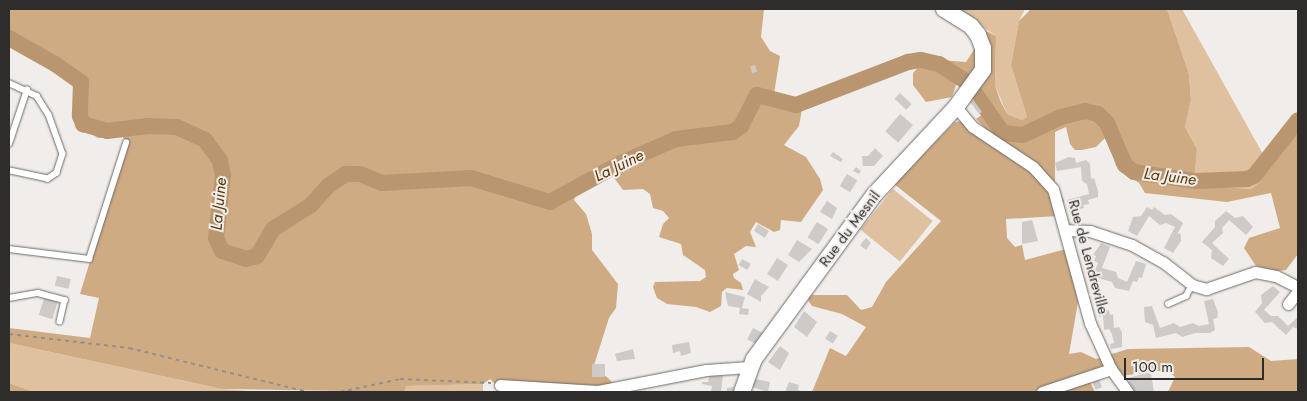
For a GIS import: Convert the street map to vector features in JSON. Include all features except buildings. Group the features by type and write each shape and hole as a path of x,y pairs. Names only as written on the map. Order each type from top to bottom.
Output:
{"street":[{"name":"Rue du Mesnil","path":"742,392 749,367 874,195 956,107 983,70 984,59 978,35 970,26 944,9"},
{"name":"Rue de Lendreville","path":"956,107 973,127 1046,179 1058,202 1090,323 1111,369 1128,392"},
{"path":"1065,230 1090,231 1132,245 1163,262 1192,285 1206,289 1255,272 1276,276 1298,287"},
{"path":"1288,304 1298,291"},
{"path":"500,385 598,391 706,370 749,367"},
{"path":"1042,392 1111,369"}],"lane":[{"path":"9,83 37,96 49,115 63,154 57,173 48,179 9,171"},
{"path":"9,144 27,90"},
{"path":"9,249 89,259 126,143"},
{"path":"1168,304 1186,296 1192,285"},
{"path":"9,298 38,294 65,300 60,321"}],"path":[{"path":"9,334 129,348 308,392"},
{"path":"340,392 400,379 445,379 500,385"}],"shaded area":[{"path":"9,9 764,9 761,37 770,51 780,56 774,94 796,99 802,109 799,126 784,145 806,157 820,179 823,190 801,222 781,220 780,230 774,232 756,222 750,232 756,247 746,246 734,254 739,270 733,274 734,278 741,283 743,290 727,288 722,292 721,306 710,312 696,307 667,304 657,298 653,287 655,282 700,281 706,277 705,270 683,255 681,244 659,237 663,224 669,218 663,211 653,208 650,194 643,189 623,190 606,167 591,170 579,182 574,200 586,214 592,234 592,250 618,284 616,308 609,318 594,365 612,382 613,389 496,385 490,379 483,384 406,386 405,392 222,389 9,343 9,328 90,338 99,298 80,294 126,143 123,137 98,138 83,129 76,113 76,83 9,46"},
{"path":"957,9 1025,9 1019,21 1011,65 1027,117 1022,120 1007,114 995,85 996,36"},
{"path":"1031,9 1167,9 1189,74 1191,100 1185,127 1197,149 1194,185 1251,189 1261,181 1265,170 1298,129 1298,254 1286,270 1278,271 1256,266 1244,248 1249,238 1280,228 1271,193 1227,202 1145,193 1139,183 1116,166 1108,135 1096,147 1075,150 1070,144 1066,127 1055,132 1055,183 1064,201 1058,216 1006,219 1007,238 1015,247 1022,245 1025,260 1066,249 1078,302 1069,354 1081,352 1096,359 1128,349 1249,347 1271,361 1298,359 1298,392 1168,392 1175,377 1167,370 1112,377 1110,371 1088,378 1095,392 812,392 830,348 846,356 866,327 842,314 812,306 808,300 810,295 847,295 861,310 872,307 886,282 941,221 894,184 955,122 962,121 994,137 976,119 990,109 977,93 981,90 967,75 956,85 952,97 926,102 913,85 913,73 926,59 966,62 986,31 996,36 995,85 1000,100 1007,114 1022,120 1027,117 1011,65 1019,21"},
{"path":"1167,9 1182,9 1269,165 1261,181 1251,189 1194,185 1197,149 1185,127 1191,100 1189,74"},
{"path":"893,189 933,221 900,262 860,229"},
{"path":"9,343 222,389 263,392 34,392 9,383"},
{"path":"9,383 34,392 9,392"},
{"path":"483,384 483,392 405,392 406,386"}],"waterway":[{"name":"La Juine","path":"9,38 55,64 81,82 80,116 83,124 107,131 148,126 177,127 205,140 220,161 223,175 216,238 222,251 246,259 257,256 273,229 311,205 328,186 346,174 360,174 382,183 471,178 550,202 621,163 676,139 733,132 741,126 757,95 796,105 908,62 921,60 939,64 968,83 1003,133 1023,135 1061,117 1085,111 1098,114 1107,123 1125,165 1134,172 1196,181 1247,179 1254,176 1298,120"}]}
